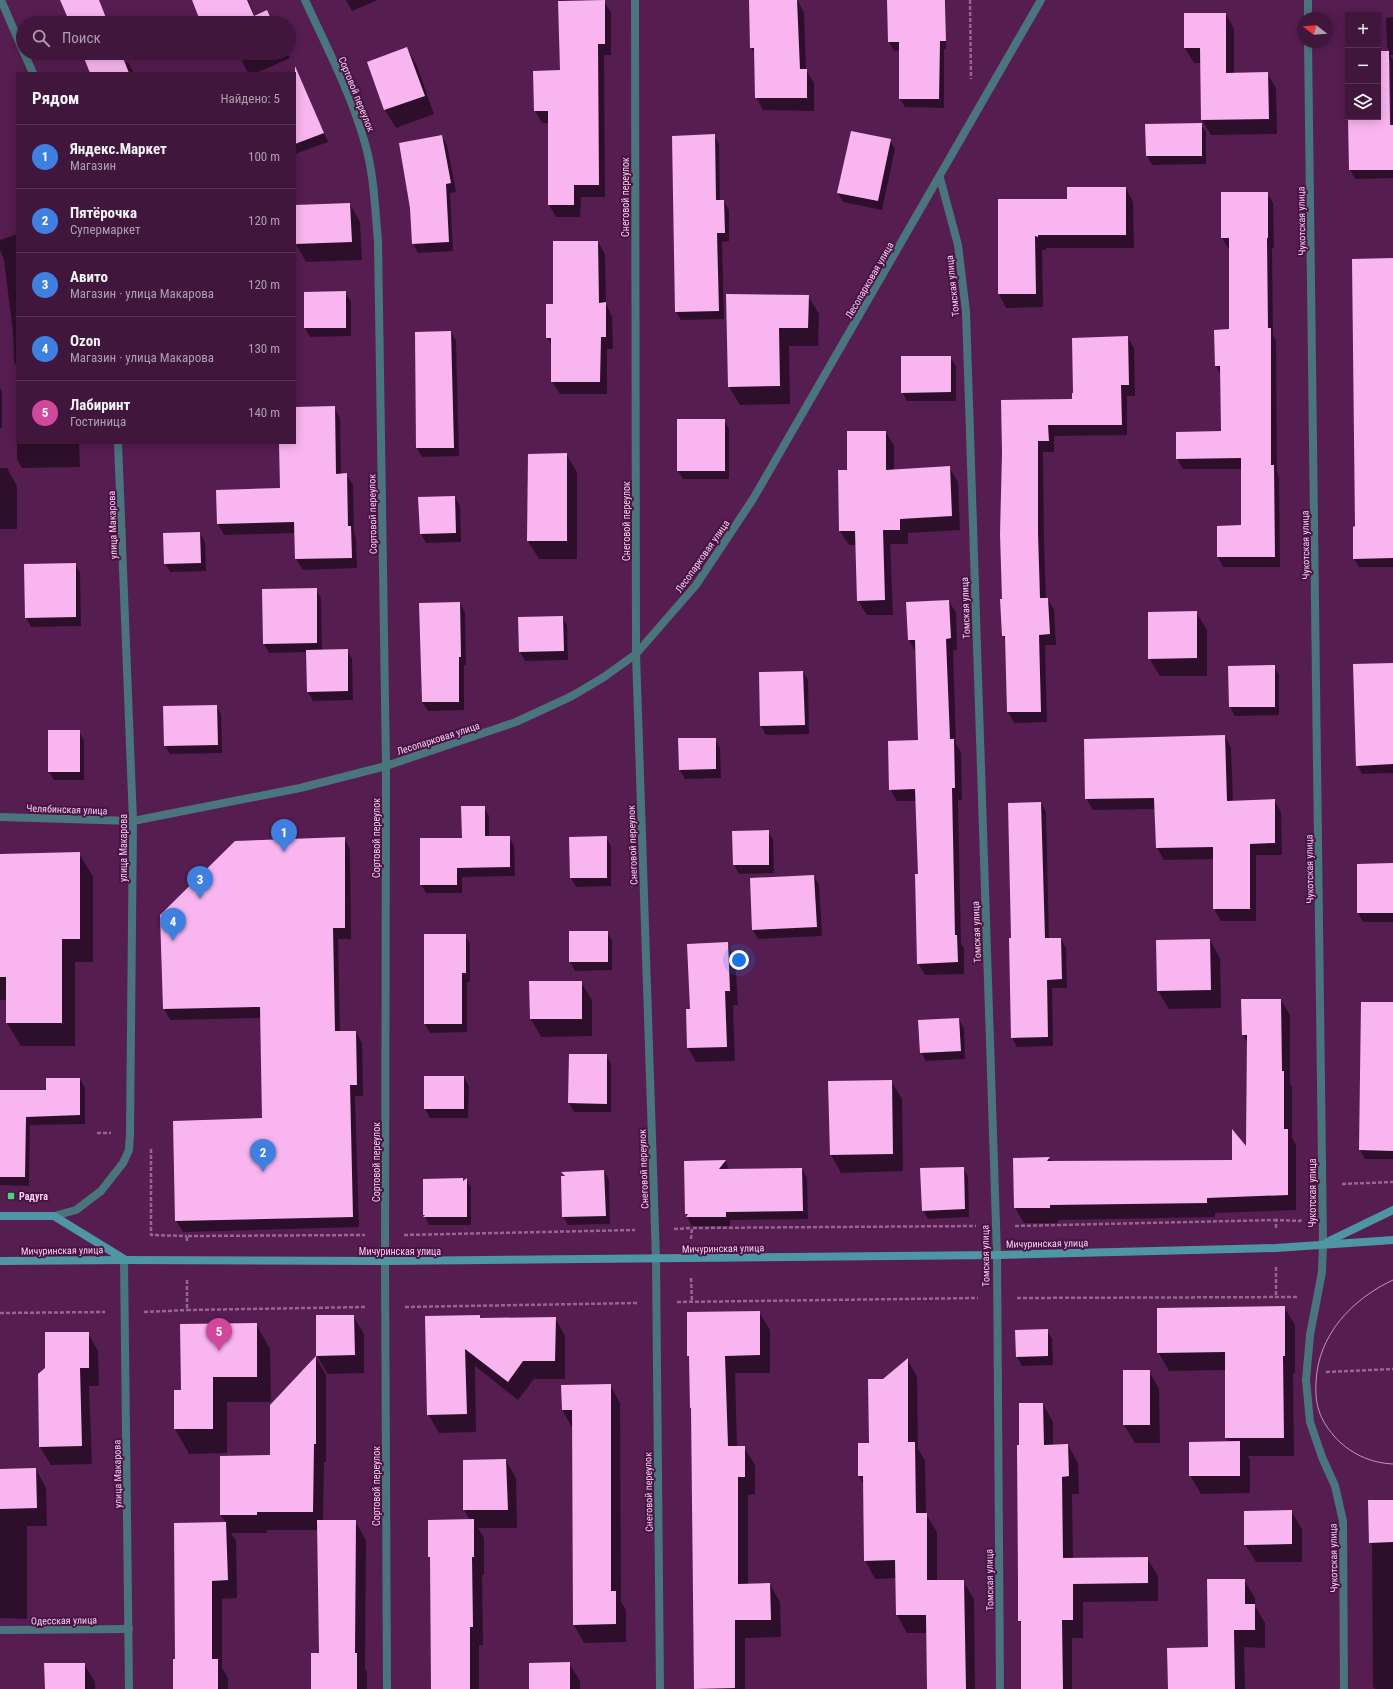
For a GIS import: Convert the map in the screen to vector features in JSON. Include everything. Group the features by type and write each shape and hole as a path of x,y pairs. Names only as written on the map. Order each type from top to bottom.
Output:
{"main road":[{"name":"Мичуринская улица","path":"1323,1244 1393,1210"},
{"path":"0,1216 54,1216"},
{"name":"Мичуринская улица","path":"54,1216 124,1260"},
{"name":"Мичуринская улица","path":"0,1261 124,1260 385,1262 996,1255 1276,1248 1393,1240"}],"street":[{"path":"0,0 16,36"},
{"name":"Сортовой переулок","path":"305,0 348,94 365,140 373,182 378,242 386,766 385,1307 387,1689"},
{"name":"Снеговой переулок","path":"635,0 636,654 656,1259 655,1303 660,1689"},
{"name":"Лесопарковая улица","path":"133,821 300,788 386,766 516,722 572,696 604,677 636,654 696,585 753,499 940,178 1041,0"},
{"path":"1308,0 1308,12"},
{"name":"Чукотская улица","path":"1308,48 1323,1244 1322,1272 1310,1335 1306,1380 1310,1422 1322,1457 1335,1486 1343,1521 1344,1689"},
{"path":"27,60 33,72"},
{"name":"Томская улица","path":"940,178 958,245 966,312 996,1255 1000,1689"},
{"name":"улица Макарова","path":"54,1216 76,1210 101,1191 124,1163 129,1150 133,821 118,444"},
{"name":"Челябинская улица","path":"0,817 133,821"},
{"name":"улица Макарова","path":"124,1260 126,1312 129,1689"},
{"name":"Одесская улица","path":"0,1630 129,1629"}],"path":[{"path":"970,0 971,85"},
{"path":"97,1133 130,1133"},
{"path":"151,1148 151,1235 187,1236"},
{"path":"692,1302 692,1228 995,1226 1276,1220"},
{"path":"385,1307 996,1298 1298,1298"},
{"path":"0,1313 187,1310"},
{"path":"1306,1372 1393,1369"}],"building":[{"path":"60,0 99,0 105,16 67,16"},
{"path":"192,0 247,0 254,16 198,16"},
{"path":"605,0 605,44 598,44 599,185 574,185 574,205 548,205 548,111 534,111 533,71 560,70 558,1"},
{"path":"749,0 797,0 800,69 807,69 807,98 755,98 754,48 750,48"},
{"path":"887,0 945,0 946,41 940,41 939,99 899,99 899,42 888,42"},
{"path":"267,10 270,16 254,16"},
{"path":"1184,13 1226,13 1226,73 1268,72 1269,119 1201,120 1200,48 1184,48"},
{"path":"407,47 425,96 384,110 367,62"},
{"path":"1381,51 1389,51 1390,125 1393,125 1393,170 1349,170 1348,120 1381,120"},
{"path":"85,60 124,60 129,72 90,72"},
{"path":"295,66 324,133 296,144 296,72"},
{"path":"1202,123 1202,156 1146,156 1145,124"},
{"path":"851,131 891,139 878,201 837,193"},
{"path":"715,134 716,200 724,200 725,233 717,233 719,311 675,312 672,136"},
{"path":"442,135 451,183 446,184 449,242 412,244 410,208 399,143"},
{"path":"1067,187 1126,187 1126,235 1035,236 1036,294 998,294 998,199 1067,199"},
{"path":"1221,192 1268,192 1268,328 1271,328 1271,465 1274,465 1275,557 1217,557 1217,526 1241,525 1241,458 1176,459 1176,432 1221,431 1220,366 1215,366 1214,330 1229,329 1229,238 1221,238"},
{"path":"350,203 352,242 296,244 296,205"},
{"path":"553,241 598,241 599,303 606,302 606,337 601,337 600,382 551,382 551,338 546,338 546,304 553,304"},
{"path":"1393,258 1393,558 1353,559 1353,527 1355,526 1352,259"},
{"path":"346,291 346,328 304,328 304,292"},
{"path":"726,294 809,295 808,328 779,328 780,386 728,387"},
{"path":"451,331 454,448 416,448 415,332"},
{"path":"1128,336 1129,385 1121,385 1122,425 1048,425 1049,441 1038,441 1040,598 1048,598 1050,634 1039,635 1041,712 1007,712 1005,636 1002,636 1000,599 1002,599 1000,534 1002,453 1001,400 1072,399 1072,338"},
{"path":"901,356 951,356 951,392 901,393"},
{"path":"335,406 336,474 347,473 348,526 351,526 352,558 295,559 294,522 217,524 216,490 280,488 279,444 296,444 296,407"},
{"path":"677,419 725,419 725,471 677,471"},
{"path":"847,431 886,431 886,470 950,466 952,516 900,519 900,530 883,530 885,600 857,601 855,531 839,531 838,470 847,470"},
{"path":"567,453 567,541 527,541 528,454"},
{"path":"455,496 456,533 420,534 418,497"},
{"path":"200,532 201,563 164,564 163,533"},
{"path":"76,563 76,617 25,618 24,564"},
{"path":"317,588 317,643 263,644 262,589"},
{"path":"949,600 951,638 946,639 950,739 954,739 955,788 952,788 955,935 957,935 958,962 917,964 915,874 918,874 915,789 889,790 888,741 918,740 915,640 908,640 906,602"},
{"path":"460,602 461,657 459,657 459,702 422,702 419,603"},
{"path":"1197,611 1197,658 1148,659 1148,612"},
{"path":"563,616 564,651 519,652 518,617"},
{"path":"348,649 348,691 307,692 306,650"},
{"path":"1393,663 1393,764 1356,766 1353,664"},
{"path":"1275,665 1275,707 1229,707 1228,666"},
{"path":"803,671 805,725 760,726 759,672"},
{"path":"217,705 218,745 164,746 163,706"},
{"path":"48,730 80,730 80,772 48,772"},
{"path":"1225,735 1227,801 1275,799 1275,843 1250,844 1250,909 1213,909 1213,847 1156,848 1154,798 1085,799 1084,739"},
{"path":"678,738 716,738 716,769 679,770"},
{"path":"1041,802 1045,938 1061,938 1062,979 1047,980 1048,1037 1011,1038 1009,938 1011,938 1008,803"},
{"path":"461,806 485,806 485,836 510,836 510,867 457,868 457,885 420,885 420,838 462,838"},
{"path":"769,830 769,865 733,865 732,831"},
{"path":"607,836 607,878 570,878 569,837"},
{"path":"345,837 345,928 333,928 335,1031 356,1031 357,1085 350,1085 353,1217 175,1221 173,1121 262,1118 260,1007 163,1009 160,915 235,841"},
{"path":"80,852 80,939 62,939 62,1023 6,1023 6,977 0,977 0,854"},
{"path":"1393,863 1393,913 1357,913 1357,864"},
{"path":"814,875 817,927 752,930 750,878"},
{"path":"569,931 608,931 608,962 569,962"},
{"path":"424,934 466,934 466,973 462,973 462,1024 424,1024"},
{"path":"1210,939 1211,990 1157,991 1156,940"},
{"path":"728,942 730,991 725,991 727,1047 687,1048 686,1009 690,1009 687,944"},
{"path":"529,981 582,981 582,1019 530,1019"},
{"path":"1241,999 1281,999 1282,1071 1284,1071 1284,1129 1288,1129 1288,1195 1207,1198 1207,1203 1050,1205 1050,1208 1014,1208 1013,1158 1050,1157 1047,1161 1232,1160 1232,1129 1246,1146 1247,1035 1242,1035"},
{"path":"1361,1002 1393,1002 1393,1151 1359,1150"},
{"path":"959,1018 961,1051 920,1053 918,1020"},
{"path":"569,1054 607,1054 607,1104 568,1103"},
{"path":"424,1076 464,1076 464,1109 424,1109"},
{"path":"46,1078 80,1078 80,1115 26,1117 25,1177 0,1177 0,1090 46,1090"},
{"path":"892,1080 893,1154 830,1155 828,1081"},
{"path":"726,1160 719,1169 802,1168 803,1211 726,1212 726,1217 686,1217 688,1214 685,1214 684,1161"},
{"path":"964,1167 965,1209 922,1211 920,1168"},
{"path":"604,1170 606,1216 562,1217 561,1176 565,1176 561,1172"},
{"path":"463,1178 463,1181 467,1178 467,1217 423,1217 425,1215 423,1215 423,1179"},
{"path":"1285,1306 1285,1356 1283,1356 1284,1438 1225,1438 1225,1352 1157,1353 1157,1308"},
{"path":"760,1311 760,1355 725,1356 728,1446 745,1446 745,1477 738,1477 738,1584 770,1583 771,1620 735,1620 735,1688 694,1689 691,1408 689,1356 687,1356 687,1312"},
{"path":"316,1315 354,1315 355,1355 316,1356"},
{"path":"480,1315 480,1318 556,1317 555,1361 523,1361 508,1382 465,1349 467,1414 427,1415 425,1316"},
{"path":"257,1323 257,1377 213,1377 213,1429 174,1429 174,1390 181,1390 180,1324"},
{"path":"1048,1329 1048,1356 1016,1357 1015,1330"},
{"path":"45,1332 89,1332 89,1368 80,1368 82,1446 39,1447 38,1374 45,1368"},
{"path":"316,1356 316,1444 314,1444 313,1512 257,1512 257,1515 220,1515 220,1456 270,1455 270,1405"},
{"path":"908,1358 908,1442 915,1442 916,1513 927,1513 927,1580 964,1580 966,1689 927,1689 926,1615 896,1615 895,1560 864,1561 863,1476 858,1476 858,1443 869,1443 868,1379 883,1379"},
{"path":"1123,1370 1150,1370 1150,1425 1123,1425"},
{"path":"611,1384 611,1591 616,1591 616,1624 573,1625 572,1410 562,1410 561,1385"},
{"path":"1019,1403 1043,1403 1044,1445 1068,1444 1069,1476 1062,1477 1063,1558 1148,1557 1148,1583 1073,1584 1073,1620 1062,1620 1063,1689 1021,1689 1021,1621 1018,1621 1017,1445 1019,1445"},
{"path":"1240,1441 1240,1476 1189,1476 1189,1442"},
{"path":"506,1459 508,1510 463,1510 463,1460"},
{"path":"36,1468 37,1508 0,1509 0,1469"},
{"path":"1368,1500 1393,1500 1393,1542 1369,1543"},
{"path":"1292,1510 1292,1544 1244,1545 1244,1511"},
{"path":"474,1519 474,1557 472,1557 473,1627 470,1627 470,1689 431,1689 430,1557 428,1557 428,1520"},
{"path":"317,1520 356,1520 355,1653 357,1653 357,1689 311,1689 311,1653 319,1653"},
{"path":"226,1522 228,1580 212,1581 212,1659 218,1659 218,1689 173,1689 173,1659 175,1659 174,1523"},
{"path":"1207,1579 1245,1579 1245,1604 1255,1604 1255,1630 1234,1630 1235,1689 1168,1689 1167,1648 1208,1647"},
{"path":"570,1662 570,1689 529,1689 529,1663"},
{"path":"44,1663 85,1663 85,1689 45,1689"}],"tram line":[{"path":"1393,1280 1364,1297 1340,1320 1330,1334 1323,1349 1318,1365 1316,1382 1316,1398 1319,1411 1321,1417 1334,1436 1346,1447 1360,1456 1376,1462 1393,1464"}],"place":[{"name":"Яндекс.Маркет","path":"284,852"},
{"name":"Авито","path":"200,899"},
{"name":"Ozon","path":"173,941"},
{"name":"Пятёрочка","path":"263,1172"},
{"name":"Радуга","path":"11,1196"},
{"name":"Лабиринт","path":"219,1351"}]}
